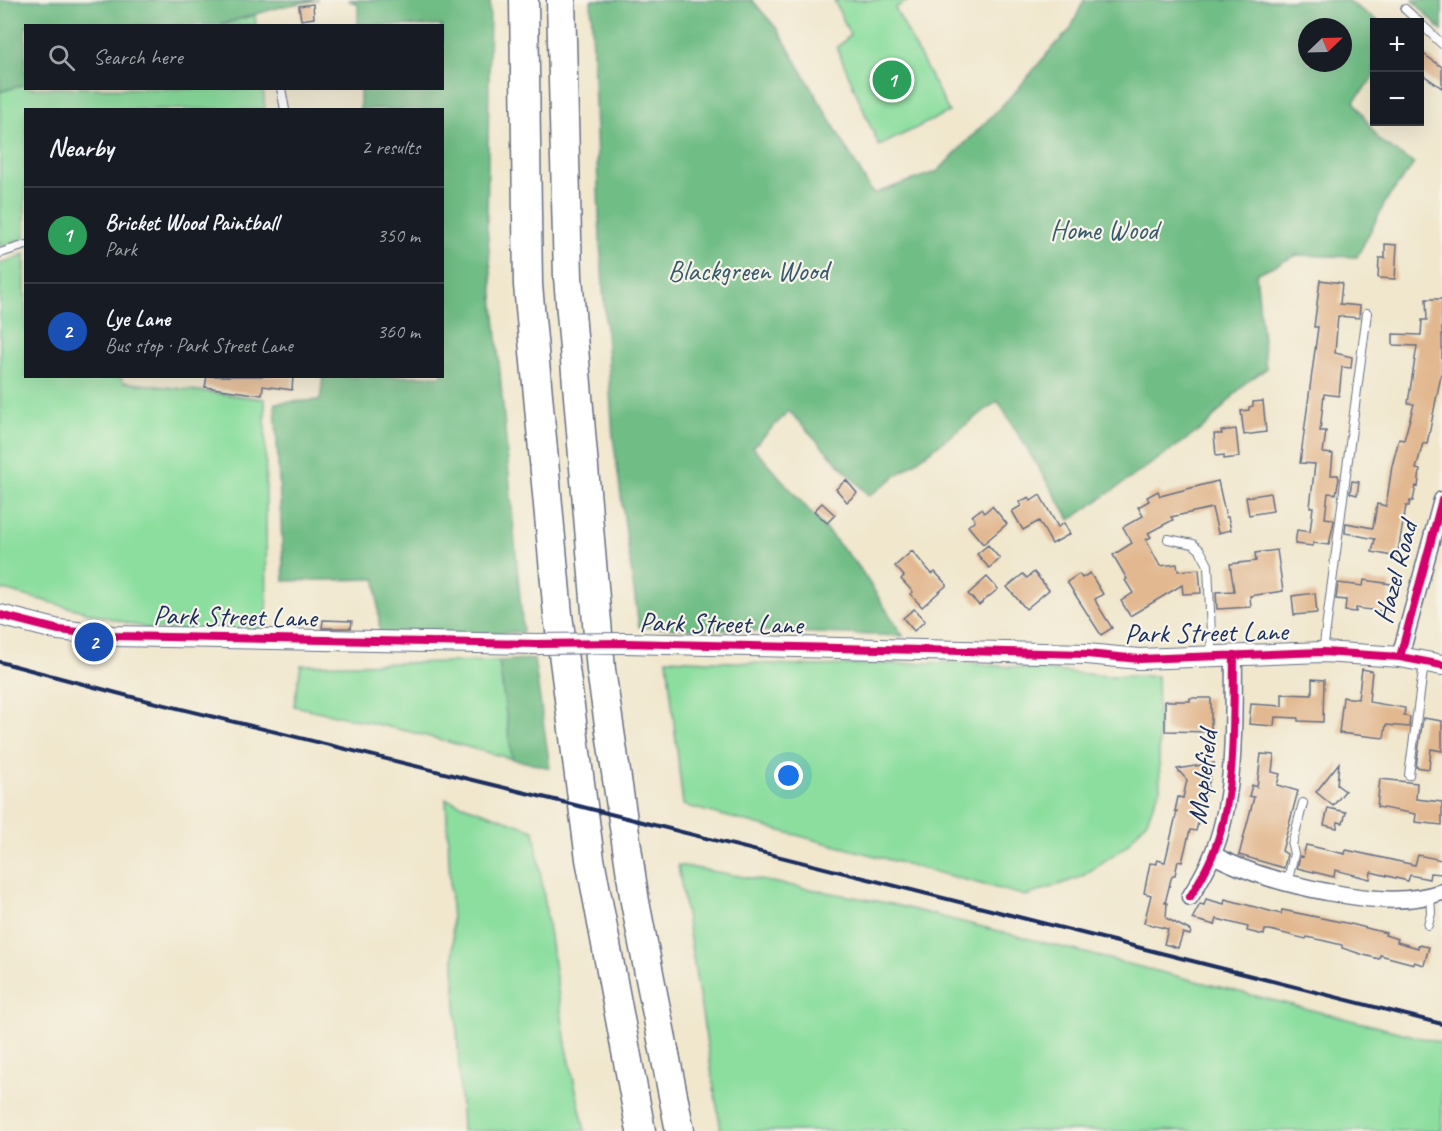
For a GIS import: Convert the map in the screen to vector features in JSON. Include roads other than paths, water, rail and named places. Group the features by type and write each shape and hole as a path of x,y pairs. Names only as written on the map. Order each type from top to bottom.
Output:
{"highway":[{"path":"524,0 528,285 558,615 590,859 641,1131"},
{"path":"561,0 568,277 602,670 635,902 680,1131"}],"street":[{"name":"Hazel Road","path":"1400,657 1442,500"},
{"name":"Park Street Lane","path":"0,615 58,630 113,636 536,644 625,643 1087,654 1139,659 1323,652 1400,657 1433,663"},
{"name":"Maplefield","path":"1190,897 1213,855 1223,818 1228,786 1234,655"},
{"name":"Maplefield","path":"1213,855 1234,866 1287,884 1367,899 1407,900 1436,894"}],"lane":[{"path":"1405,9 1414,18"},
{"path":"1424,28 1442,44"},
{"path":"281,90 285,108"},
{"path":"0,253 24,246"},
{"path":"1323,652 1366,313"},
{"path":"1168,539 1193,544 1200,550 1208,565 1212,657"},
{"path":"1409,775 1433,663"},
{"path":"1287,884 1294,854 1292,845 1303,803"},
{"path":"1428,925 1436,894"}],"railway":[{"path":"0,662 132,697 559,801 1442,1024"}],"place":[{"name":"Bricket Wood Paintball","path":"892,80"},
{"name":"Lye Lane","path":"94,642"}],"park label":[{"name":"Home Wood","path":"1104,229"},
{"name":"Blackgreen Wood","path":"748,270"}]}
